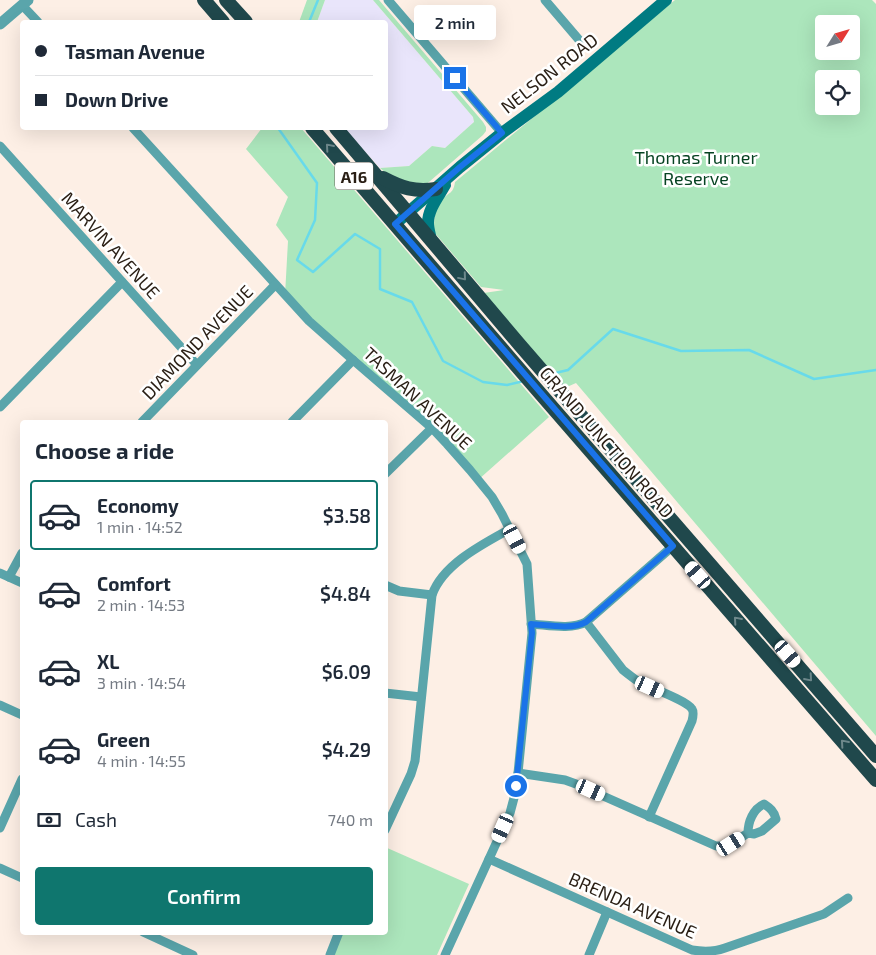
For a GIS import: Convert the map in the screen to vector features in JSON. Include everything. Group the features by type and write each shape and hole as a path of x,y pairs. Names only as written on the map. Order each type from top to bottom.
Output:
{"highway":[{"path":"204,0 221,20"},
{"path":"226,0 244,20"},
{"name":"GRAND JUNCTION ROAD","path":"314,130 876,780"},
{"name":"GRAND JUNCTION ROAD","path":"338,130 525,351 554,382 876,756"},
{"path":"376,174 408,189 423,190 436,188"},
{"path":"673,546 686,535"}],"main road":[{"name":"NELSON ROAD","path":"395,224 502,133 558,92 666,0"},
{"path":"431,240 428,223 430,213 450,176"}],"street":[{"path":"388,0 502,133"},
{"path":"545,0 580,41"},
{"path":"0,24 25,3 37,20"},
{"name":"TASMAN AVENUE","path":"135,130 309,321 432,428 470,470 492,498 527,564 532,633 514,798 510,813 445,955"},
{"name":"MARVIN AVENUE","path":"0,146 197,365"},
{"path":"0,407 122,282"},
{"name":"DIAMOND AVENUE","path":"144,420 276,285"},
{"path":"294,420 353,360"},
{"path":"388,471 432,428"},
{"path":"388,814 411,774 415,761 432,595 439,581 464,557 510,529"},
{"path":"531,624 573,627 581,625 673,546"},
{"path":"9,577 20,557"},
{"path":"0,573 20,582"},
{"path":"388,586 399,591 432,595"},
{"path":"586,622 623,670 630,676 683,702 692,709 692,721 649,817"},
{"path":"388,693 421,698"},
{"path":"0,705 20,713"},
{"path":"518,773 565,780 716,846 731,844 748,833"},
{"path":"0,828 20,783"},
{"name":"BRENDA AVENUE","path":"489,859 692,950 702,952 711,952 725,948 824,914 848,898"},
{"path":"0,868 20,877"},
{"path":"589,955 607,912"},
{"path":"150,935 193,955"},
{"path":"330,955 338,935"}],"shaded area":[{"path":"325,0 373,0 473,117 474,122 445,148 432,146 409,166 380,168 346,130 388,130 388,20 318,20"}],"green space":[{"path":"307,0 325,0 318,20 300,20"},
{"path":"373,0 379,0 486,127 483,135 422,187 398,183 380,168 409,166 432,146 445,148 474,122 473,117"},
{"name":"Thomas Turner Reserve","path":"675,0 872,0 876,4 876,736 576,383 560,390 477,294 504,290 481,287 434,232 437,208 455,182"},
{"path":"260,130 303,130 549,417 478,480 432,428 285,295 288,241 276,225 288,197 246,149"},
{"path":"388,848 469,884 437,955 330,955 339,935 388,935"}],"waterway":[{"path":"310,20 318,0"},
{"path":"279,130 317,183 315,220 297,260 313,272 355,234 380,249 380,289 412,302 443,361 483,382 507,385 524,381"},
{"path":"551,374 568,370 613,329 681,351 749,350 814,379 876,370"}],"route":[{"path":"455,78 502,133 395,224 673,546 581,625 573,627 531,624 532,633 516,786"}]}
